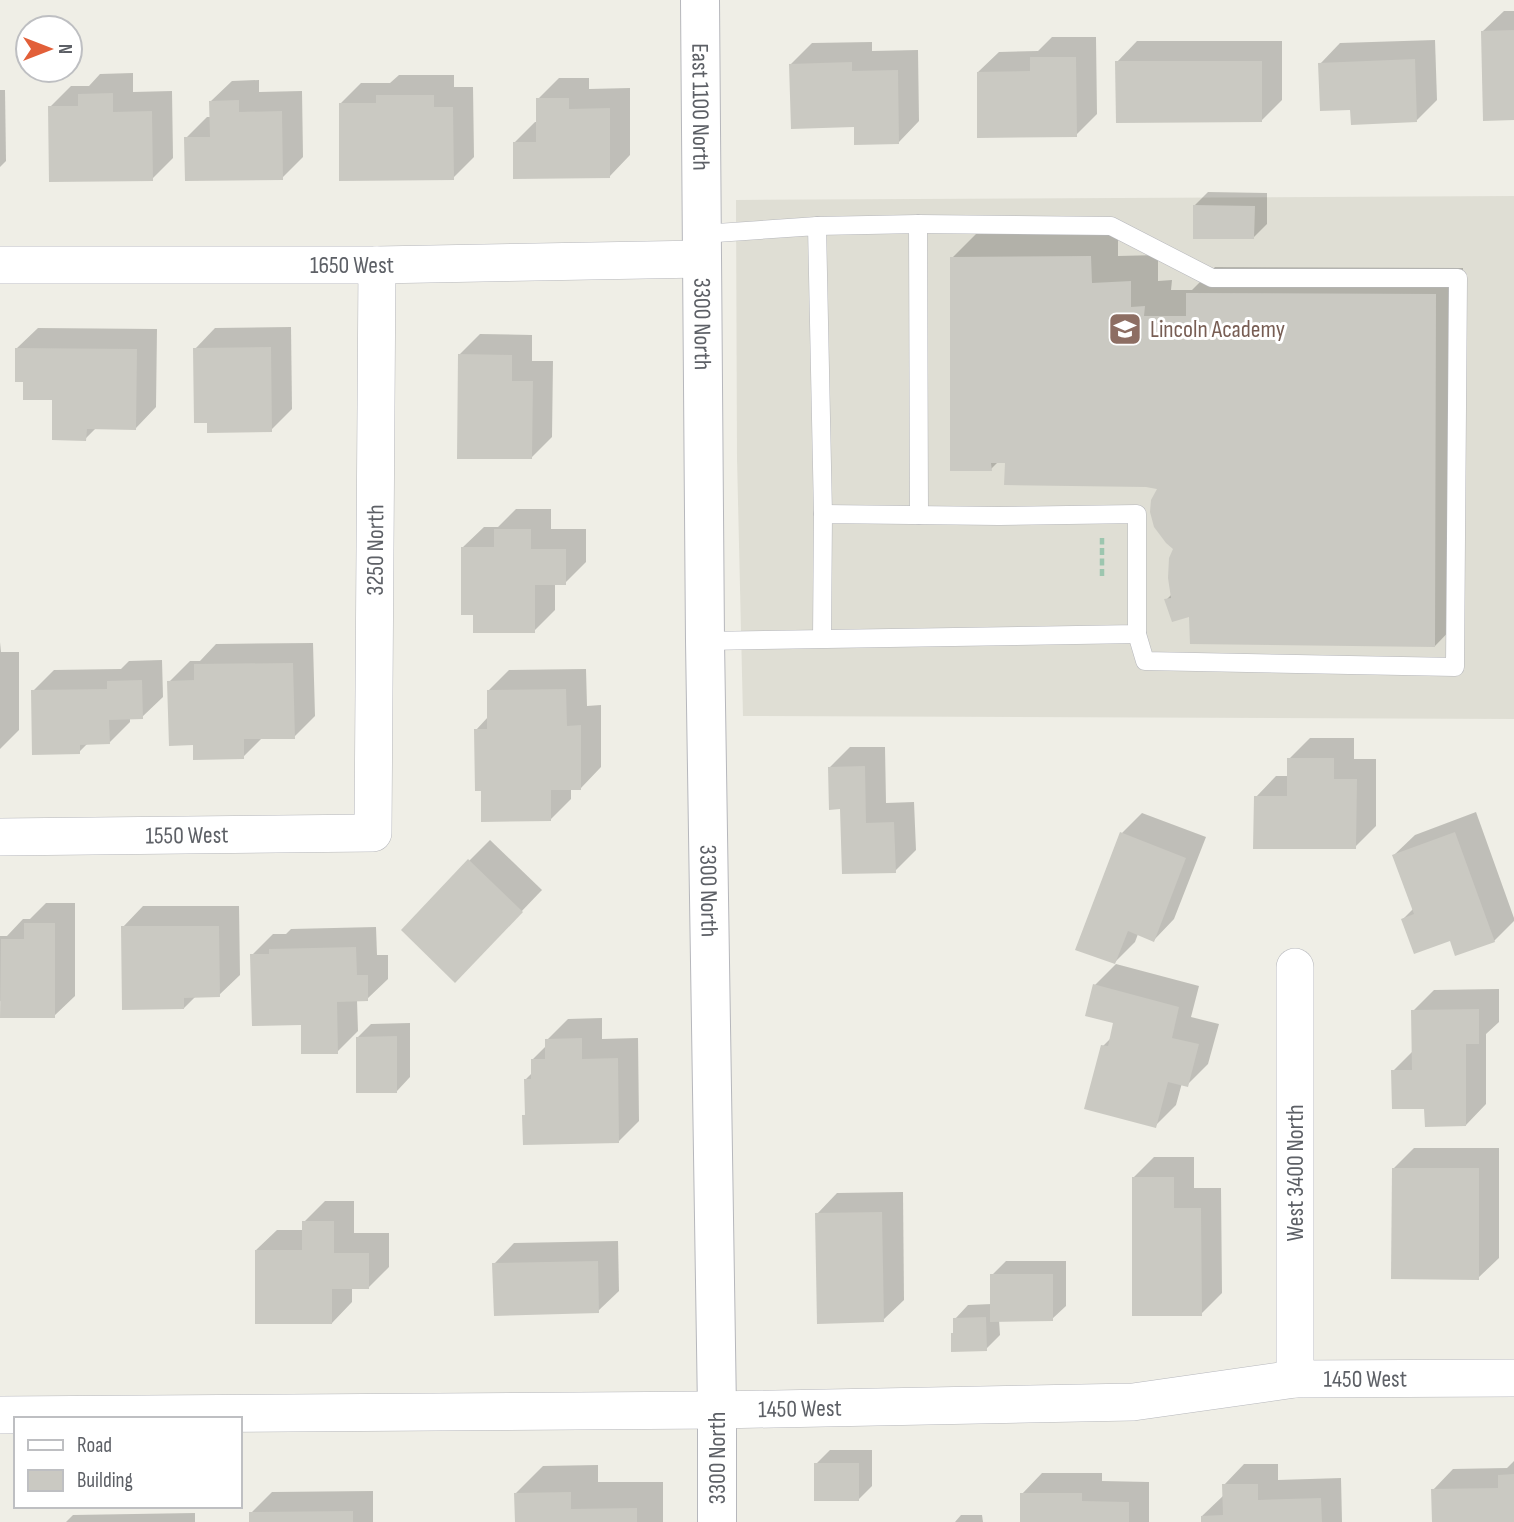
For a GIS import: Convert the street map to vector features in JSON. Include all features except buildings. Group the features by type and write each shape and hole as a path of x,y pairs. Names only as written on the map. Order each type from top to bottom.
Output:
{"street":[{"name":"East 1100 North","path":"700,0 702,235"},
{"name":"1650 West","path":"0,265 377,265 702,235"},
{"name":"3300 North","path":"702,235 717,1522"},
{"name":"3250 North","path":"373,833 377,265"},
{"name":"1550 West","path":"0,837 373,833"},
{"name":"West 3400 North","path":"1295,967 1295,1379"},
{"name":"1450 West","path":"0,1415 717,1410 1133,1402 1295,1379 1514,1378"}],"lane":[{"path":"918,224 919,515"},
{"path":"817,226 823,514 822,639"},
{"path":"702,235 817,226 1111,226 1212,278 1458,278 1455,667 1145,661 1137,634 1137,514 823,514"},
{"path":"705,641 1137,634"}],"path":[{"path":"1102,515 1102,576"}],"shaded area":[{"name":"Lincoln Academy","path":"1514,196 1514,719 743,716 737,458 736,200"}],"place":[{"name":"Lincoln Academy","path":"1125,329"}]}
